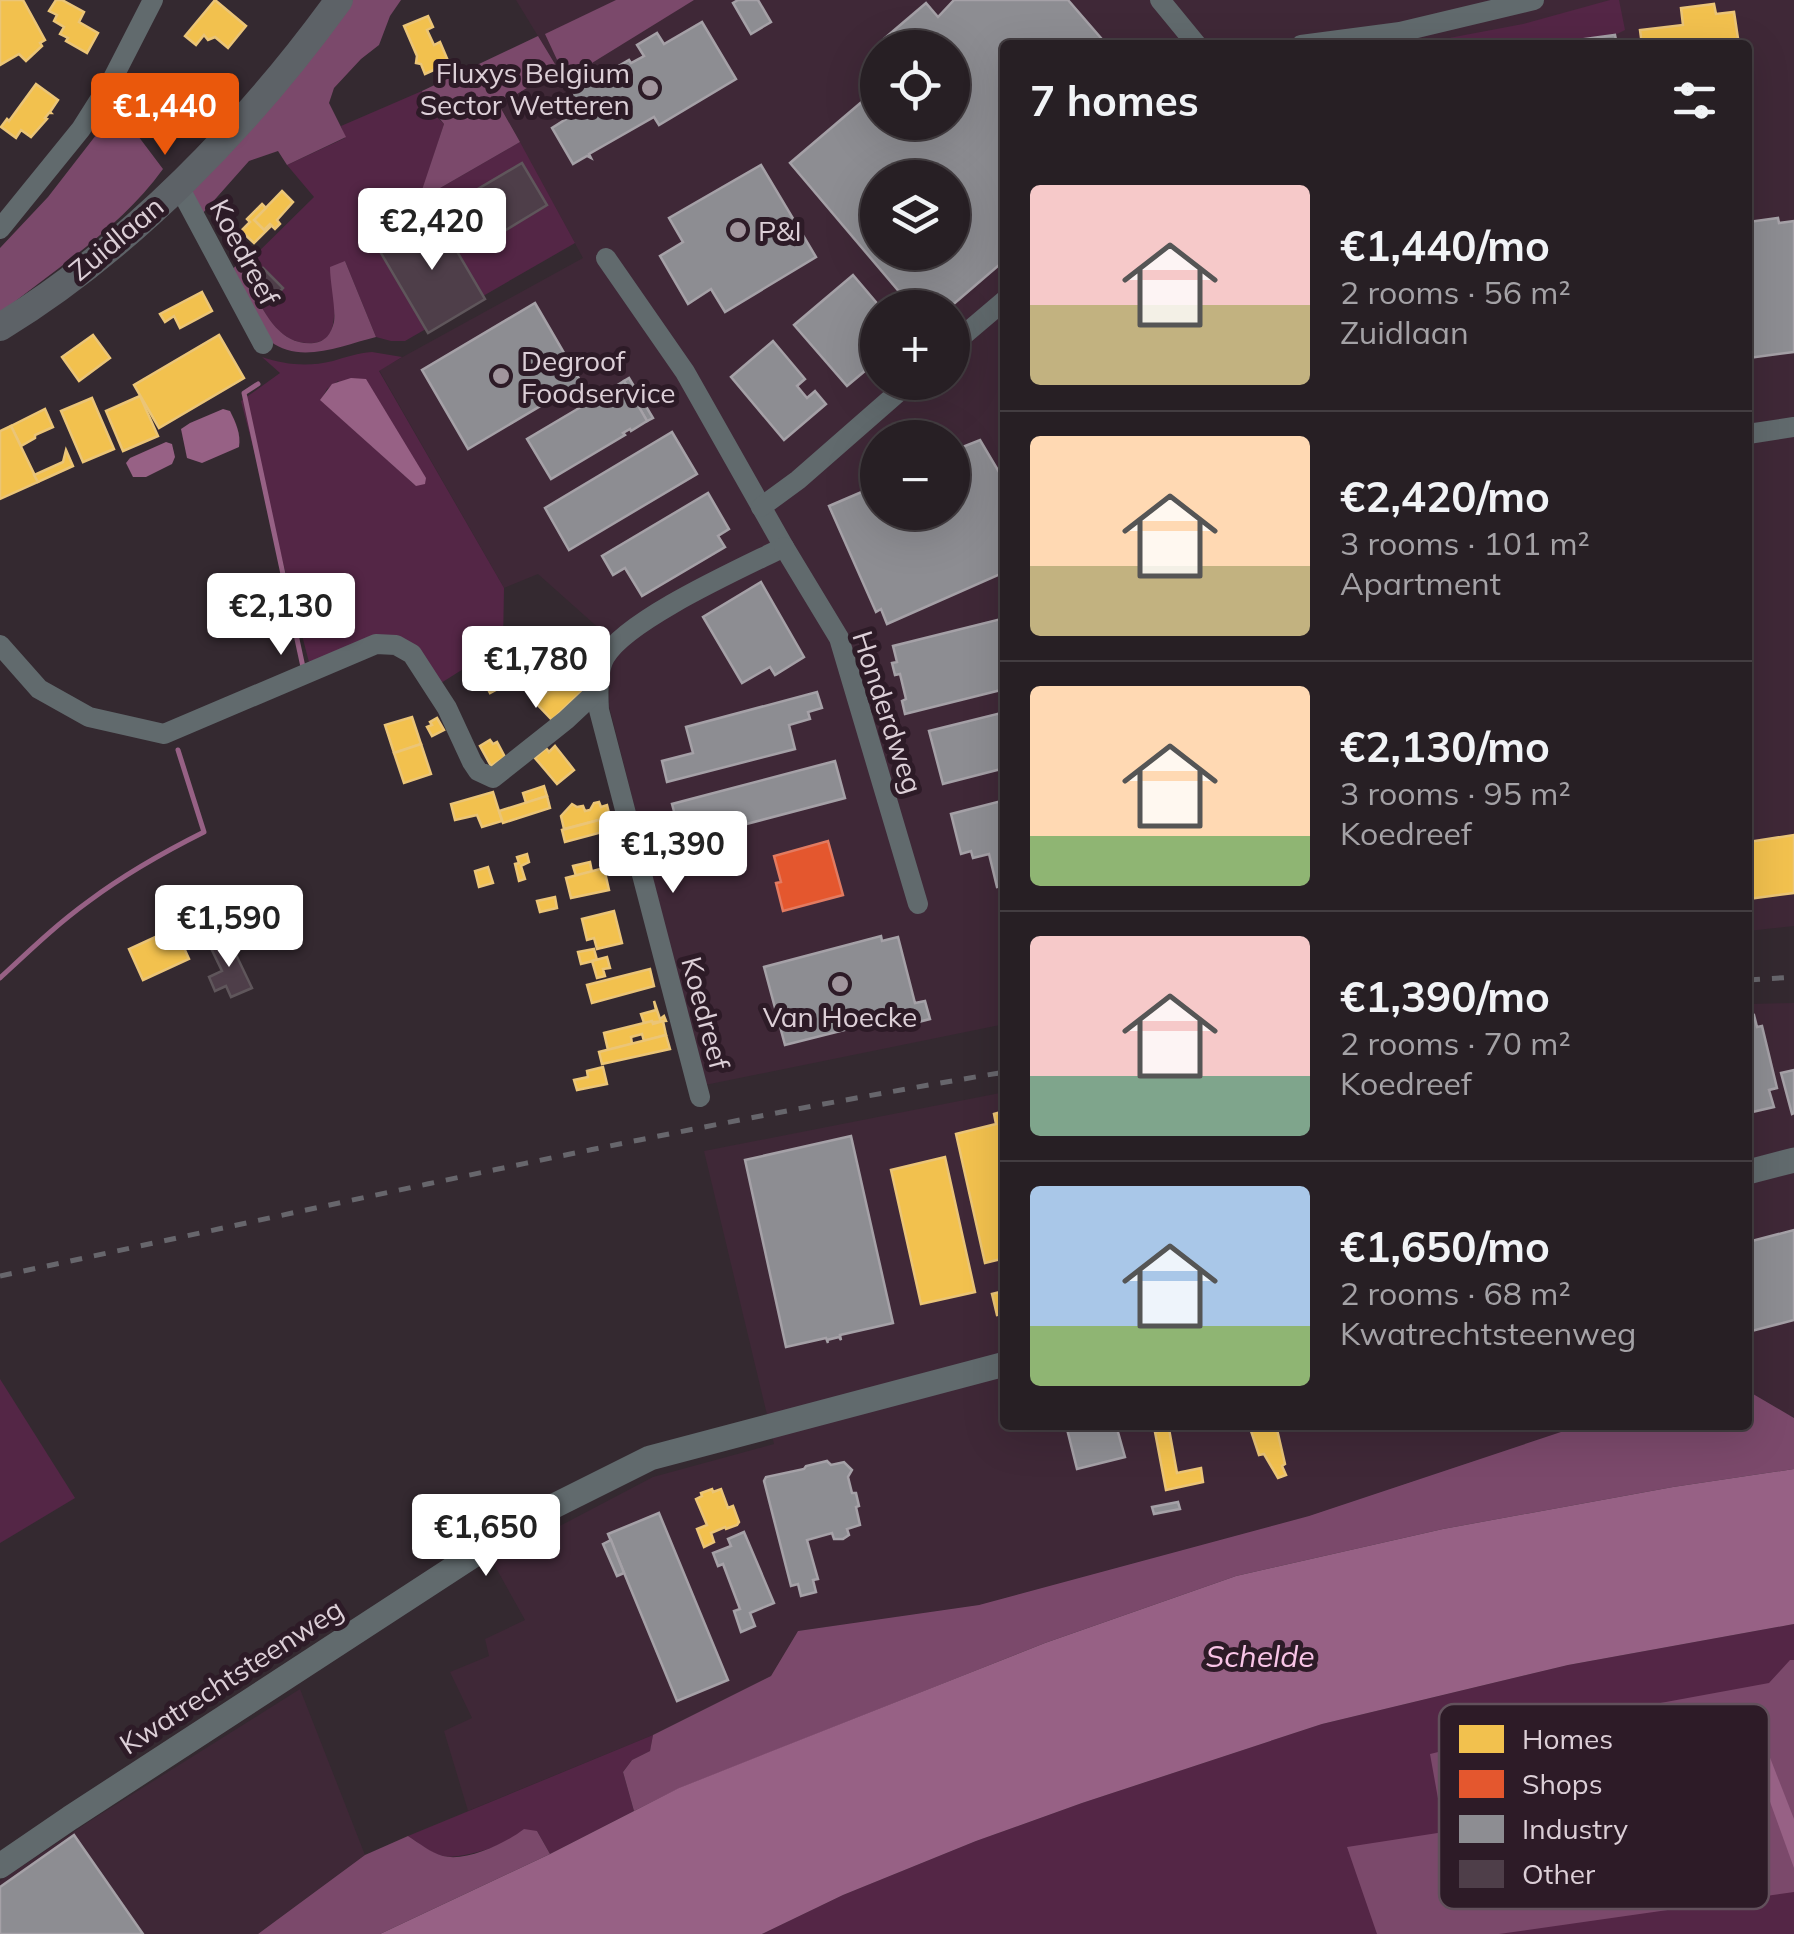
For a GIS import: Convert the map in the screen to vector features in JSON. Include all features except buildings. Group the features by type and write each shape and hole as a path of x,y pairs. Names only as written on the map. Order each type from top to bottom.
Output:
{"main road":[{"name":"Zuidlaan","path":"0,327 26,312 123,237 178,185 256,104 339,0"}],"street":[{"path":"3,222 81,129 154,0"},
{"path":"1160,0 1193,40"},
{"path":"1339,40 1400,32 1534,0"},
{"name":"Koedreef","path":"178,185 263,344"},
{"name":"Honderdweg","path":"606,258 685,372 839,638 918,904"},
{"path":"970,330 1000,304"},
{"path":"761,507 889,400"},
{"path":"1752,433 1794,428"},
{"path":"0,644 39,690 89,717 164,734 376,644 396,645 412,654 478,771 494,778 598,700 603,659 632,629 784,547"},
{"name":"Koedreef","path":"598,700 700,1097"},
{"path":"1752,1171 1794,1160"},
{"name":"Kwatrechtsteenweg","path":"0,1866 532,1516 650,1458 1000,1365"}],"shaded area":[{"path":"353,0 401,0 379,45 334,88 329,103 346,137 287,165 278,151 249,161 202,214 188,193 301,69"},
{"path":"516,0 1794,0 1794,926 1752,931 1752,40 1000,40 1000,1025 705,1085 609,706 610,666 621,648 538,574 504,588 379,370 583,258 499,104 558,69"},
{"path":"616,0 694,0 566,79 545,34"},
{"path":"1619,0 1625,30 1578,40 1438,40"},
{"path":"538,36 558,69 499,105 520,142 428,195 422,190 444,124 422,91"},
{"path":"422,91 444,124 423,189 428,195 520,142 575,243 405,341 376,337 345,261 328,336 313,343 287,337 268,318 241,269 314,197 287,165 345,138 341,126"},
{"path":"117,108 163,169 108,228 0,313 0,248 48,197"},
{"path":"345,261 376,337 308,352 295,352 270,341 231,270 236,266 241,269 277,329 300,342 314,343 327,337 334,322 330,267"},
{"path":"372,352 402,357 379,371 504,588 503,644 441,683 406,644 310,666 241,401 280,373 262,357 306,364","holes":["338,381 416,486 321,400 327,389"]},
{"path":"1794,1003 1794,1418 1752,1393 1752,1004"},
{"path":"1000,1093 1000,1430 1567,1430 1309,1516 979,1605 798,1631 771,1676 653,1735 468,1811 444,1731 472,1718 450,1672 489,1656 485,1639 525,1620 495,1560 653,1477 774,1444 704,1151"},
{"path":"0,1379 75,1498 0,1543"},
{"path":"1752,1393 1794,1418 1794,1469 1443,1529 1236,1576 1045,1643 680,1788 634,1811 623,1772 632,1760 650,1751 653,1735 771,1676 798,1631 979,1605 1309,1516 1567,1430 1752,1430"},
{"path":"1794,1624 1794,1934 762,1934 843,1895 1082,1803 1322,1724 1568,1665"},
{"path":"1794,1660 1794,1892 1769,1896 1769,1704 1655,1704 1769,1683"},
{"path":"300,1689 365,1855 258,1934 0,1934 0,1881"},
{"path":"653,1735 650,1751 632,1760 623,1772 634,1811 550,1854 537,1831 452,1857 434,1853 408,1836"},
{"path":"1439,1752 1439,1804 1430,1754"},
{"path":"524,1829 537,1831 550,1854 380,1934 258,1934 365,1855 408,1836 434,1853 453,1857 486,1850"},
{"path":"1439,1833 1439,1909 1675,1909 1499,1934 1377,1934 1347,1847"}],"water":[{"path":"351,378 366,379 426,478 425,484 416,486 320,400 332,384"},
{"path":"223,409 230,411 234,420 239,447 202,463 187,458 181,429"},
{"path":"166,442 172,444 172,464 146,477 133,477 126,463 130,458"},
{"name":"Schelde","path":"1794,1469 1794,1624 1568,1665 1322,1724 976,1841 843,1895 762,1934 380,1934 679,1788 1045,1643 1236,1576 1443,1529"},
{"path":"1769,1755 1794,1819 1794,1868 1769,1799"}],"waterway":[{"path":"258,384 244,393 303,667"},
{"path":"0,978 54,928 103,891 204,832 178,750"}],"railway":[{"path":"1752,980 1794,977"},
{"path":"0,1276 627,1142 1000,1073"}],"place":[{"name":"Fluxys Belgium Sector Wetteren","path":"650,88"},
{"name":"P&I","path":"738,230"},
{"name":"Degroof Foodservice","path":"501,376"},
{"name":"Van Hoecke","path":"840,984"}]}
